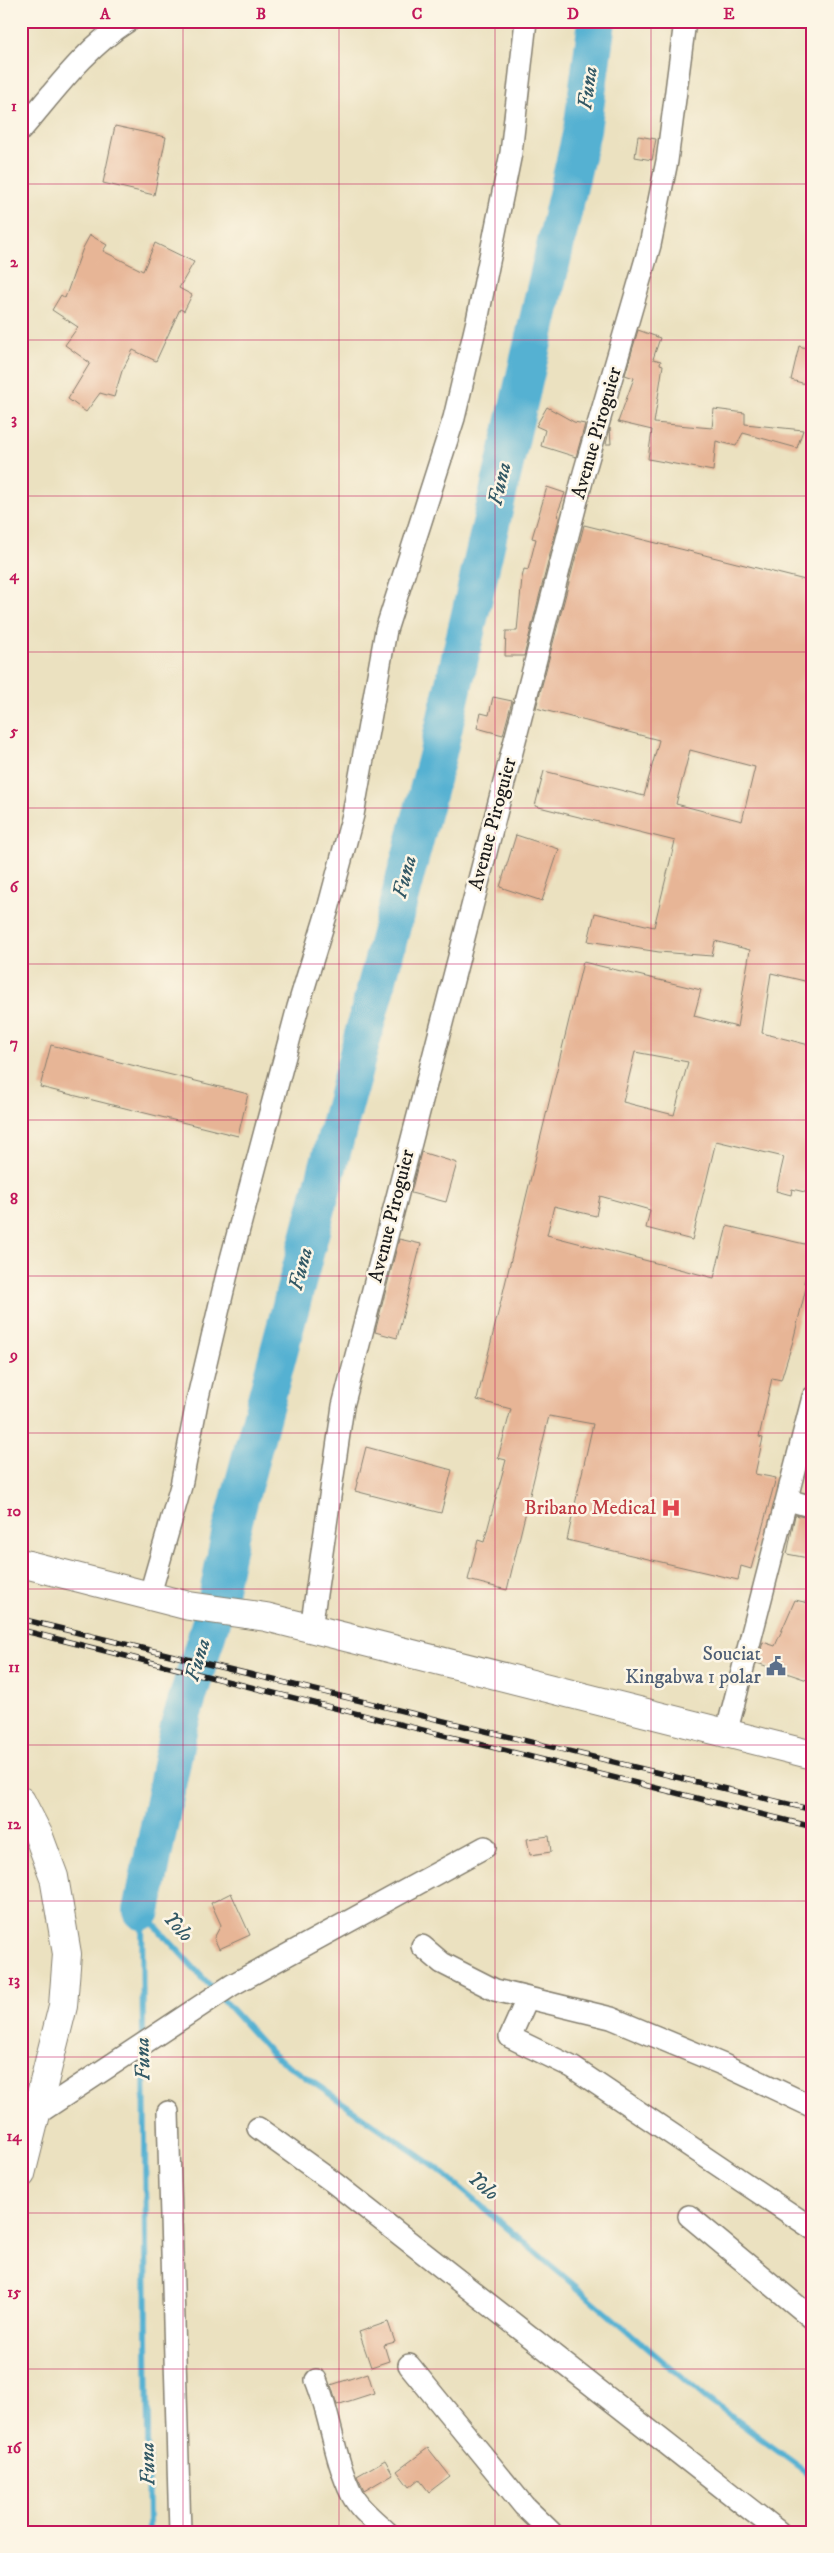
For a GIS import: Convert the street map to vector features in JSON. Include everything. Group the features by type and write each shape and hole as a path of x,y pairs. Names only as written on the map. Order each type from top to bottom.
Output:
{"main road":[{"path":"21,1563 150,1594 189,1606 266,1617 813,1755"},
{"path":"21,1801 38,1834 54,1878 67,1954 63,2006 21,2174"}],"street":[{"path":"21,130 87,54 108,34 128,21"},
{"path":"150,1594 181,1486 198,1397 227,1274 298,1007 328,910 353,815 386,630 454,418 477,321 511,154 526,21"},
{"name":"Avenue Piroguier","path":"311,1629 343,1406 584,473 650,245 667,161 685,21"},
{"path":"726,1734 788,1500 813,1396"},
{"path":"788,1500 813,1507"},
{"path":"37,2114 232,1985 485,1846"},
{"path":"422,1946 442,1964 495,1990 611,2018 724,2065 813,2107"},
{"path":"527,1998 510,2037 572,2067 813,2229"},
{"path":"168,2112 180,2532"},
{"path":"258,2128 333,2182 779,2532"},
{"path":"689,2216 813,2319"},
{"path":"409,2365 524,2506 551,2532"},
{"path":"316,2380 325,2403 340,2462 353,2496 387,2532"}],"building":[{"path":"115,126 166,137 154,195 103,183"},
{"path":"638,136 656,139 652,160 635,157"},
{"path":"90,235 107,245 103,251 143,271 155,243 194,262 179,288 192,295 184,311 180,309 156,361 133,350 122,371 114,397 100,393 86,412 68,399 90,363 65,345 78,327 52,310 61,295 65,298 83,248"},
{"path":"638,330 660,338 653,359 661,361 660,364 663,365 654,423 712,428 714,409 745,413 745,424 803,430 797,448 743,433 736,446 716,441 713,471 648,459 652,430 618,422 634,378 625,375"},
{"path":"799,346 813,350 813,386 791,380"},
{"path":"547,407 574,422 585,424 576,457 541,446 545,430 536,426"},
{"path":"610,428 611,444 606,444"},
{"path":"547,487 565,493 558,512 559,519 524,656 505,656 506,631 517,631 522,578 524,569 528,570 536,539 532,538"},
{"path":"584,525 813,582 813,983 771,973 762,1033 813,1046 813,1194 792,1189 791,1195 776,1191 784,1157 716,1141 692,1240 646,1228 650,1210 600,1196 596,1216 554,1206 547,1235 714,1278 727,1226 813,1246 804,1283 807,1284 793,1341 781,1380 772,1378 759,1437 763,1438 755,1474 776,1478 751,1569 741,1566 738,1580 567,1540 593,1424 549,1416 507,1590 468,1580 478,1540 484,1542 506,1460 498,1458 511,1409 477,1400 583,962 701,990 694,1016 737,1027 750,950 715,941 712,956 659,952 588,941 595,913 654,927 675,841 535,806 544,771 644,796 659,740 536,708","holes":["690,750 755,767 742,821 676,804","635,1052 688,1062 674,1115 623,1102"]},
{"path":"493,697 512,701 503,735 477,728 481,713 489,715"},
{"path":"516,835 559,849 542,901 500,887"},
{"path":"51,1045 248,1094 238,1136 40,1087"},
{"path":"421,1152 457,1163 446,1202 411,1193"},
{"path":"399,1239 421,1244 397,1338 375,1332"},
{"path":"366,1447 452,1470 441,1513 355,1491"},
{"path":"795,1515 813,1519 813,1559 787,1554"},
{"path":"795,1600 813,1604 813,1682 757,1663 763,1642 775,1646"},
{"path":"549,1836 551,1852 530,1855 527,1839"},
{"path":"231,1893 250,1935 219,1949 214,1938 221,1925 211,1903"},
{"path":"388,2322 395,2342 384,2345 389,2361 371,2367 359,2332"},
{"path":"368,2373 374,2393 337,2405 331,2385"},
{"path":"428,2448 450,2476 429,2492 419,2479 409,2487 397,2471"},
{"path":"385,2460 393,2474 364,2491 357,2476"}],"waterway":[{"name":"Funa","path":"142,1911 179,1726 215,1608 230,1535 437,757 582,130 597,21"},
{"name":"Yolo","path":"142,1911 272,2054 437,2168 706,2398 813,2477"},
{"name":"Funa","path":"142,1911 143,2037"},
{"name":"Funa","path":"144,2047 149,2532"}],"railway":[{"path":"21,1619 813,1810"},
{"path":"21,1630 813,1827"}],"place":[{"name":"Bribano Medical","path":"671,1508"},
{"name":"Souciat Kingabwa 1 polar","path":"776,1666"}]}
